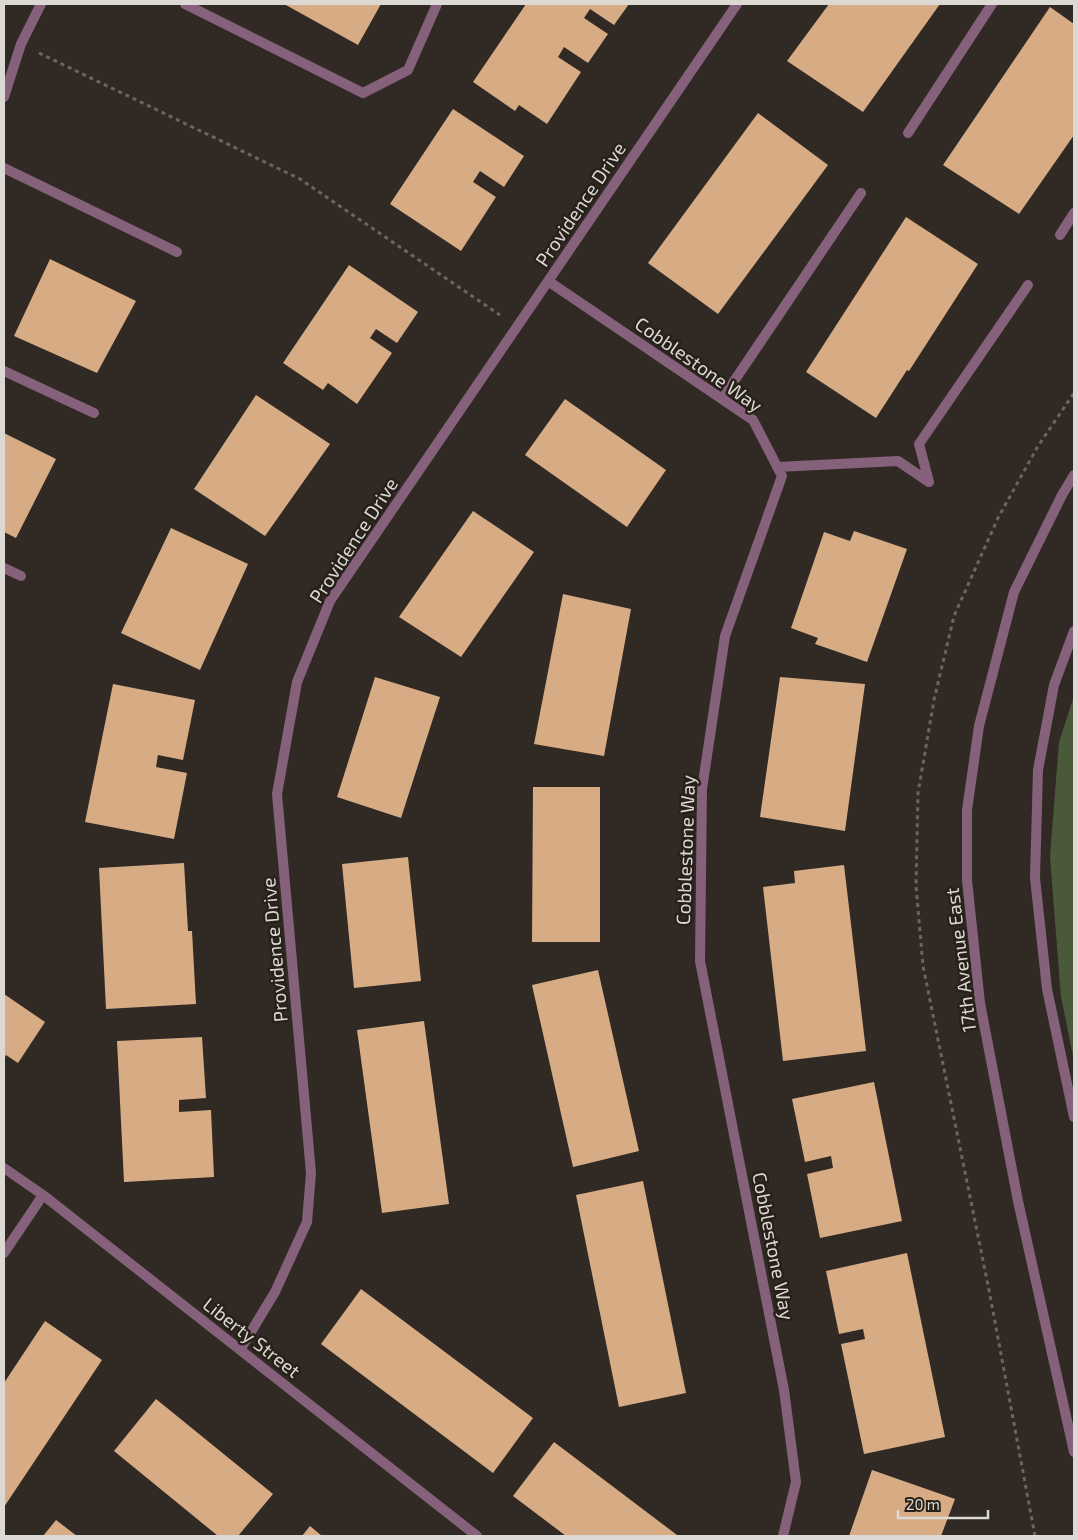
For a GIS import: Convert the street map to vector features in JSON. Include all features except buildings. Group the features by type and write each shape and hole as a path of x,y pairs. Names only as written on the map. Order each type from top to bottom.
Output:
{"street":[{"path":"4,96 21,44 41,4"},
{"path":"185,4 363,93 408,70 437,4"},
{"name":"Providence Drive","path":"240,1350 275,1292 307,1222 308,1212 311,1174 277,794 297,682 330,601 737,4"},
{"path":"908,133 992,4"},
{"path":"4,168 177,252"},
{"path":"722,399 861,193"},
{"path":"1060,235 1074,213"},
{"name":"Cobblestone Way","path":"548,281 753,420 782,476 725,636 702,789 700,961 784,1390 796,1482 783,1536"},
{"path":"777,467 898,461 929,482 919,444 1028,284"},
{"path":"4,371 94,413"},
{"name":"17th Avenue East","path":"1074,475 1062,495 1014,592 979,726 967,810 967,880 980,1003 1018,1201 1074,1452"},
{"path":"4,568 20,576"},
{"path":"1074,631 1054,685 1038,770 1034,878 1047,989 1074,1118"},
{"name":"Liberty Street","path":"4,1168 43,1195 477,1536"},
{"path":"4,1253 43,1195"}],"path":[{"path":"21,44 300,180 517,327"}],"green space":[{"path":"1074,696 1074,1061 1061,997 1050,857 1059,742"}]}
